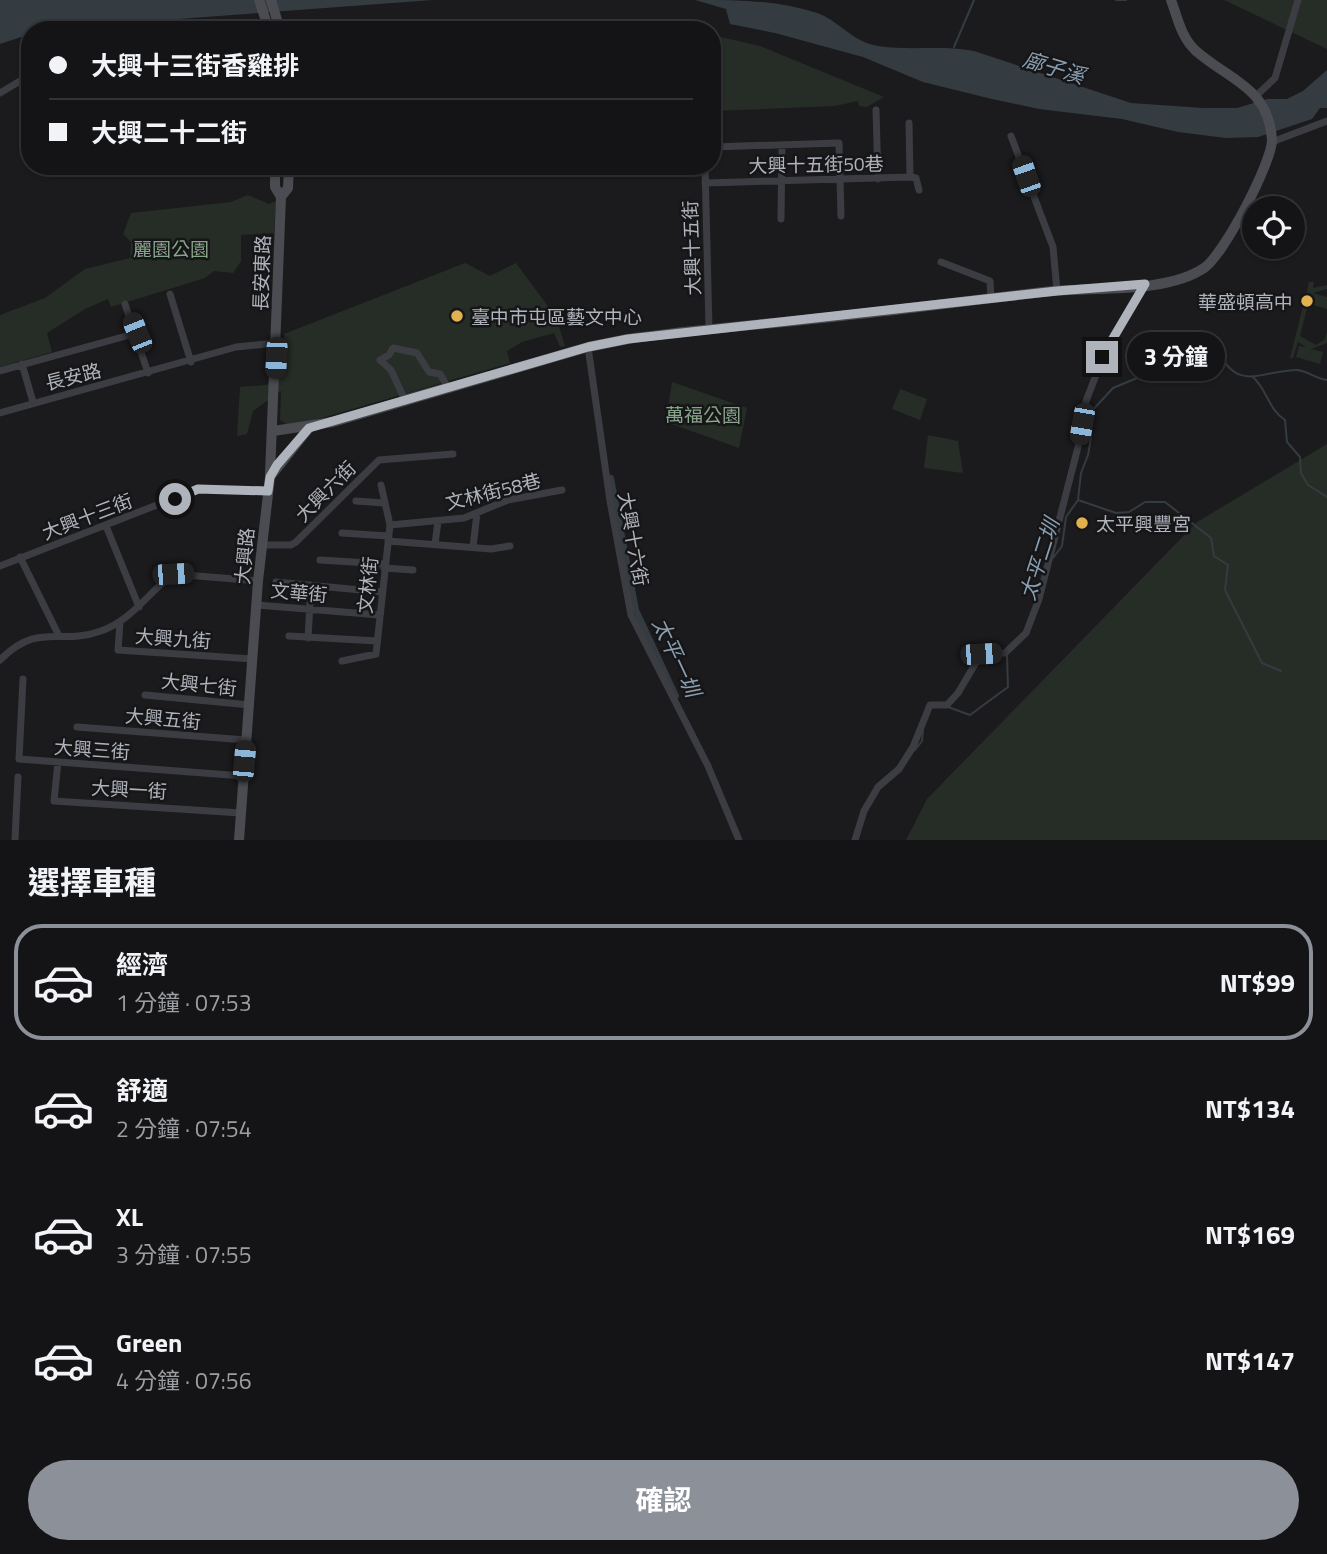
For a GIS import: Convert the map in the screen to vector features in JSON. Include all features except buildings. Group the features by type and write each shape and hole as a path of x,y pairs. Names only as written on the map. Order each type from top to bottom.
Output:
{"main road":[{"path":"259,0 270,21"},
{"path":"271,0 273,21"},
{"path":"273,430 309,428 588,347 709,328 1179,280 1204,268 1220,253 1249,199 1272,140 1258,97 1196,51 1180,31 1171,0"},
{"path":"275,175 275,187 281,197 288,188 289,175"},
{"name":"長安東路","path":"270,477 281,197"},
{"path":"270,477 309,428"},
{"name":"大興路","path":"239,840 258,581 270,477"}],"street":[{"path":"1258,97 1275,78 1298,0"},
{"path":"0,93 21,80"},
{"path":"876,110 878,179"},
{"path":"1272,140 1327,121"},
{"path":"909,123 910,177"},
{"path":"1011,136 1054,247 1057,291"},
{"path":"721,147 839,143 841,216"},
{"path":"781,219 782,145"},
{"name":"大興十五街","path":"705,175 709,328"},
{"name":"大興十五街50巷","path":"705,183 910,177 916,178 919,190"},
{"path":"941,262 990,281 991,298"},
{"path":"855,840 864,811 878,787 899,769 913,747 930,705 947,705 958,693 981,654 1005,653 1027,632 1039,599 1087,401 1102,357 1145,284"},
{"path":"170,294 191,362"},
{"path":"125,304 137,333 148,373"},
{"path":"0,370 137,333"},
{"name":"長安路","path":"0,413 33,402 191,362 236,347 276,343"},
{"name":"大興十六街","path":"588,347 610,501 631,615 708,766 739,840"},
{"path":"393,348 417,353 429,372 440,374 447,386 404,398 391,370 380,360 389,355 393,348"},
{"path":"22,364 33,402"},
{"name":"大興六街","path":"262,545 291,545 296,542 379,460 453,454"},
{"name":"文林街","path":"342,661 376,654 390,525 381,485"},
{"name":"大興十三街","path":"0,566 198,489 268,491"},
{"name":"文林街58巷","path":"390,525 464,518 508,500 562,490"},
{"path":"356,501 384,503"},
{"path":"473,547 477,513"},
{"path":"435,544 438,522"},
{"path":"106,526 139,607"},
{"path":"342,533 473,547 510,546"},
{"path":"20,557 58,634"},
{"path":"320,560 413,570"},
{"path":"0,660 22,642 40,635 81,635 101,631 120,622 173,574 258,581"},
{"path":"276,582 382,592"},
{"path":"308,638 311,585"},
{"name":"文華街","path":"257,605 380,615"},
{"name":"大興九街","path":"120,622 118,650 253,659"},
{"path":"289,636 377,641"},
{"name":"大興三街","path":"23,679 19,759 243,776"},
{"name":"大興七街","path":"145,695 250,705"},
{"name":"大興五街","path":"78,727 246,740"},
{"name":"大興一街","path":"58,762 54,801 241,813"},
{"path":"15,840 18,777"}],"green space":[{"path":"1224,0 1327,0 1327,49"},
{"path":"721,37 760,46 884,97 867,107 859,106 858,101 835,106 721,111"},
{"name":"麗園公園","path":"248,195 269,204 276,201 274,233 241,235 241,261 233,273 214,271 205,278 111,307 108,299 85,309 47,333 52,352 0,367 0,315 45,298 85,269 130,258 131,242 123,234 131,213 231,202"},
{"path":"465,263 490,276 516,263 556,317 565,346 560,347 554,333 522,342 507,351 510,363 291,427 280,420 281,391 253,411 247,434 237,436 240,387 266,385 282,378 284,334"},
{"path":"1309,282 1314,282 1313,288 1327,285 1327,289 1313,293 1327,297 1327,309 1309,304 1310,296 1300,336 1316,345 1325,339 1327,331 1327,343 1311,349 1323,352 1320,364 1296,357 1299,346 1306,347 1298,342 1293,358 1290,358"},
{"name":"萬福公園","path":"672,382 747,408 739,448 666,422"},
{"path":"900,389 927,399 920,420 892,409"},
{"path":"928,435 958,441 963,473 924,468"},
{"path":"1327,444 1327,840 906,840 927,799 1197,522"}],"shaded area":[{"path":"0,0 433,0 151,21 21,21 21,37 0,44"},
{"path":"695,0 787,5 817,13 869,44 974,51 1131,103 1237,108 1267,99 1287,99 1303,91 1327,70 1327,108 1320,108 1312,119 1258,137 1226,138 1178,132 1122,119 1039,109 923,82 863,57 775,33 730,24 726,9"}],"waterway":[{"path":"954,47 974,0"},
{"path":"1116,0 1126,0"},
{"name":"太平二圳","path":"1053,558 1062,546 1066,517 1078,500 1081,473 1091,438 1090,413 1113,388 1214,346 1231,370 1239,375 1257,376 1299,370 1327,380"},
{"path":"1253,377 1275,411 1285,420 1287,442 1300,457 1301,473 1308,485 1327,497"},
{"name":"太平一圳","path":"611,478 636,610 676,696"},
{"path":"1078,500 1116,513 1129,512 1145,502 1165,502 1211,538 1214,556 1228,565 1225,590 1262,663 1281,671"},
{"name":"太平二圳","path":"948,707 970,715 1008,687 1007,655"},
{"name":"太平二圳","path":"915,750 922,741 923,730"}],"place":[{"name":"華盛頓高中","path":"1307,301"},
{"name":"臺中市屯區藝文中心","path":"457,316"},
{"name":"太平興豐宮","path":"1082,523"}],"route":[{"path":"175,499 198,489 268,491 270,477 277,465 309,428 588,347 628,339 709,328 1145,284 1141,295 1102,357"}],"water label":[{"name":"廍子溪","path":"1054,67"}]}
